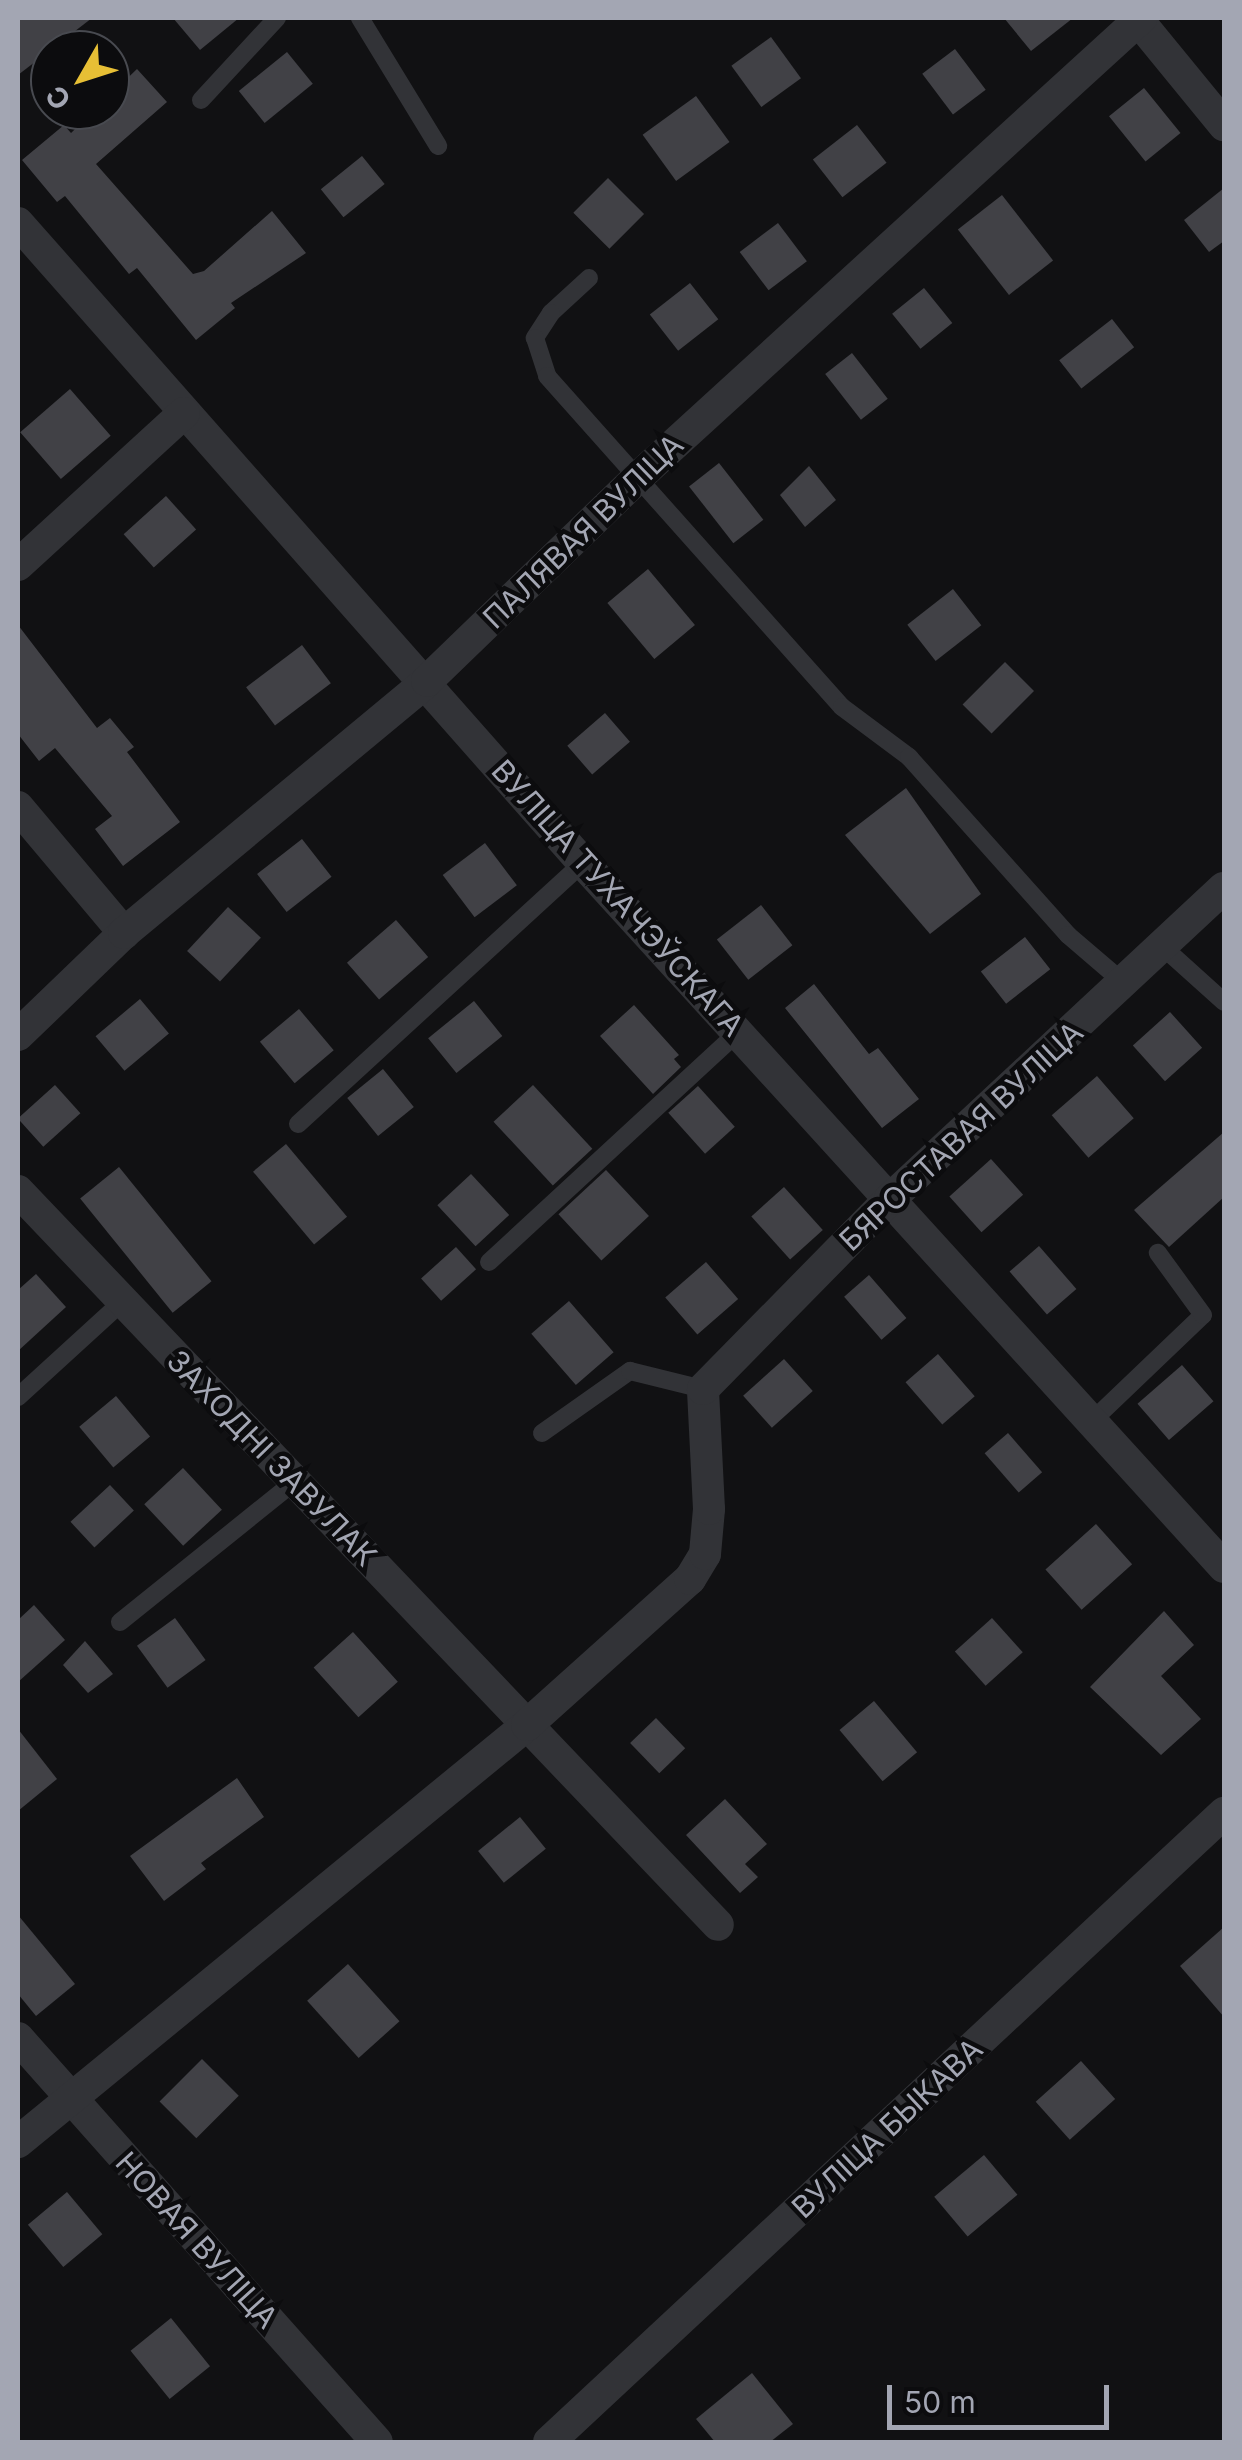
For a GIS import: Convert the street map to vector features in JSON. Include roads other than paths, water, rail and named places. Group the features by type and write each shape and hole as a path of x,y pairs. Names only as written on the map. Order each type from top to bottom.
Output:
{"street":[{"path":"1139,19 1224,125"},
{"name":"ПАЛЯВАЯ ВУЛІЦА","path":"18,1035 124,933 427,681 634,481 1139,19"},
{"name":"ВУЛІЦА ТУХАЧЭЎСКАГА","path":"24,243 427,681 583,863 1224,1567"},
{"path":"18,565 184,414"},
{"path":"18,807 124,933"},
{"name":"БЯРОСТАВАЯ ВУЛІЦА","path":"703,1389 890,1198 1224,888"},
{"name":"ЗАХОДНІ ЗАВУЛАК","path":"18,1191 718,1926"},
{"path":"18,2142 527,1725 690,1579 706,1554 703,1389"},
{"name":"ВУЛІЦА БЫКАВА","path":"549,2442 1224,1813"},
{"name":"НОВАЯ ВУЛІЦА","path":"18,2038 377,2442"}],"lane":[{"path":"200,100 277,18"},
{"path":"360,18 438,146"},
{"path":"589,278 551,312 535,338 547,376 634,481 842,708 909,756 1068,936 1124,983"},
{"path":"298,1124 583,863"},
{"path":"1163,947 1224,1002"},
{"path":"489,1262 738,1032"},
{"path":"1092,1422 1202,1315 1158,1253"},
{"path":"18,1397 123,1301"},
{"path":"542,1433 630,1372 703,1389"},
{"path":"120,1622 294,1482"}]}
